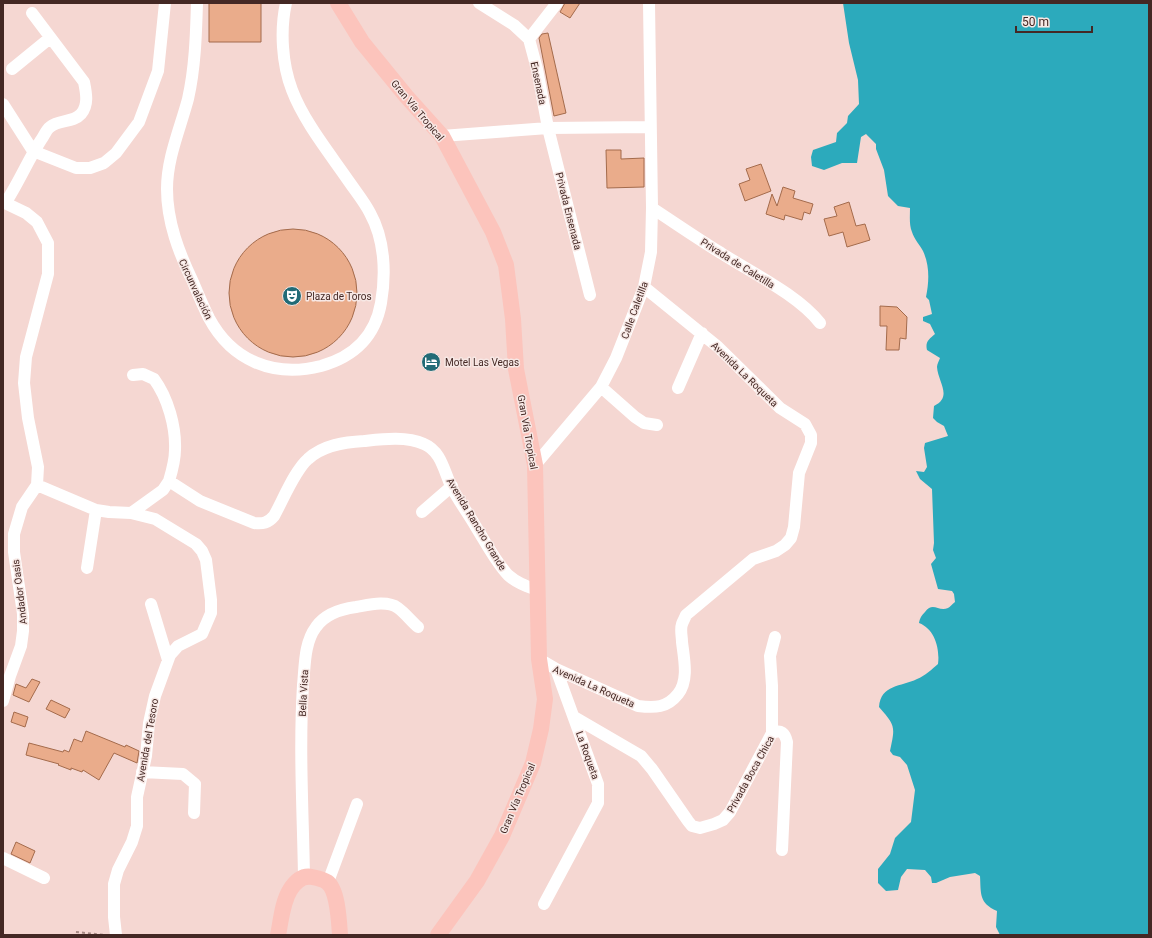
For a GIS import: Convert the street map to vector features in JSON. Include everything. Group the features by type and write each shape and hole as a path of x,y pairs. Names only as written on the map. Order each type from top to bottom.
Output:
{"main road":[{"name":"Gran Vía Tropical","path":"338,3 362,42 406,96 442,136 493,232 506,265 513,319 516,369 535,465 539,660 545,700 541,729 533,763 502,836 477,881 438,935"},
{"path":"278,935 286,900 290,891 298,881 304,877 310,876 328,882 332,888 337,908 340,935"}],"street":[{"path":"3,104 33,151 76,168 90,168 104,163 116,153 140,122 158,71 165,3"},
{"name":"Circunvalación","path":"197,3 194,68 188,100 167,169 167,192 171,224 177,246 210,319 235,351 248,360 266,367 301,369 318,367 335,362 351,354 364,341 375,324 381,306 384,262 379,236 371,214 304,114 292,89 285,63 283,37 283,15 286,3"},
{"path":"479,3 514,25 529,39 557,3"},
{"name":"Calle Caletilla","path":"535,465 601,387 616,358 644,287 651,252 652,208 649,3"},
{"path":"32,13 84,82 87,95 85,106 81,114 74,119 57,123 49,127 33,151 4,202 26,213 37,222 48,243 48,274 26,357 24,383 28,418 38,467 37,485"},
{"path":"12,69 50,38"},
{"name":"Ensenada","path":"529,39 537,69 548,128"},
{"path":"442,136 548,128 650,127"},
{"name":"Privada Ensenada","path":"548,128 590,295"},
{"name":"Privada de Caletilla","path":"652,208 720,253 776,286 812,313 820,323"},
{"name":"Avenida La Roqueta","path":"539,660 638,706 665,706 673,700 681,690 684,678 685,663 681,632 682,624 686,615 753,559 776,551 785,545 791,538 794,528 799,473 802,462 811,444 811,435 805,424 780,408 718,347 644,287"},
{"path":"678,388 702,333"},
{"path":"131,514 163,490 169,481 175,450 172,424 167,404 154,379 143,374 133,375"},
{"path":"601,387 644,423 658,425"},
{"name":"Avenida Rancho Grande","path":"169,481 200,501 254,523 260,524 270,521 274,516 299,470 308,459 325,448 344,442 392,439 414,440 433,448 439,457 452,486 498,563 508,575 520,584 537,590"},
{"name":"Avenida del Tesoro","path":"37,485 96,510 131,514 155,519 188,539 202,551 206,560 211,600 211,613 202,634 178,646 170,655 155,696 149,723 148,746 137,797 137,826 132,842 118,870 114,884 114,917 116,935"},
{"name":"Andador Oasis","path":"3,701 6,675 21,646 23,631 23,614 14,552 14,534 22,507 37,485"},
{"path":"422,512 452,486"},
{"path":"87,568 96,510"},
{"path":"151,604 168,660"},
{"name":"Bella Vista","path":"304,877 301,738 306,653 310,638 316,626 328,616 339,610 384,604 396,607 418,627"},
{"path":"772,733 772,686 770,656 775,636"},
{"name":"La Roqueta","path":"544,904 598,803 598,784 556,669"},
{"name":"Privada Boca Chica","path":"574,717 641,756 652,769 692,826 700,828 723,820 730,812 772,733 781,731 785,735 787,742 782,850"},
{"path":"142,772 183,774 195,784 194,813"},
{"path":"328,882 357,804"},
{"path":"3,858 44,878"}],"path":[{"path":"76,932 106,935"}],"water":[{"path":"843,3 1149,3 1149,935 1000,935 996,927 997,911 987,905 984,901 981,893 980,876 975,873 950,877 936,883 932,883 931,877 925,870 907,869 901,877 898,890 886,891 878,883 878,869 890,854 895,838 911,822 915,790 907,765 900,757 893,755 890,751 893,737 893,727 889,719 879,707 884,694 888,690 920,678 938,664 937,646 933,635 919,623 923,615 931,607 941,609 949,608 955,602 952,591 938,589 931,564 936,558 933,550 932,489 920,479 916,471 924,472 927,467 924,448 925,443 948,436 944,426 933,418 934,406 940,402 944,394 937,367 940,358 927,350 928,341 935,334 930,324 923,321 923,317 932,314 929,300 926,297 928,286 928,268 923,251 911,229 910,208 898,206 888,196 884,170 876,149 876,144 866,134 861,137 857,163 842,163 824,170 812,166 811,157 813,150 836,142 837,133 847,123 848,116 859,104 858,80 849,43"}],"building":[{"path":"209,3 261,3 261,42 209,42"},
{"path":"565,3 580,3 570,18 560,12"},
{"path":"548,33 566,113 554,116 539,38 542,34"},
{"path":"606,150 621,150 621,159 644,158 644,187 607,188"},
{"path":"761,164 771,191 745,201 739,184 750,180 746,169"},
{"path":"783,187 795,191 793,198 813,204 810,214 804,212 802,220 785,215 784,220 766,214 772,194 777,206"},
{"path":"849,202 856,226 865,224 870,240 847,247 843,232 829,236 824,219 837,216 834,207"},
{"name":"Plaza de Toros","path":"299,229 323,236 334,243 343,252 352,268 356,280 356,306 350,323 343,334 334,343 323,350 306,356 287,357 263,350 252,343 243,334 236,323 230,306 229,287 236,263 243,252 252,243 263,236 280,230"},
{"path":"880,306 897,307 907,317 906,339 900,338 899,350 886,350 887,326 880,326"},
{"path":"32,679 40,682 29,702 13,695 16,684 26,688"},
{"path":"51,700 70,709 65,718 46,709"},
{"path":"14,712 28,717 25,727 11,722"},
{"path":"86,731 125,747 126,745 139,751 137,763 114,753 99,780 83,770 82,772 71,768 71,770 58,765 59,764 26,755 29,743 63,752 64,750 69,752 74,739 82,742"},
{"path":"16,842 35,851 30,863 11,854"}],"place":[{"name":"Plaza de Toros","path":"292,296"},
{"name":"Motel Las Vegas","path":"431,362"}]}
